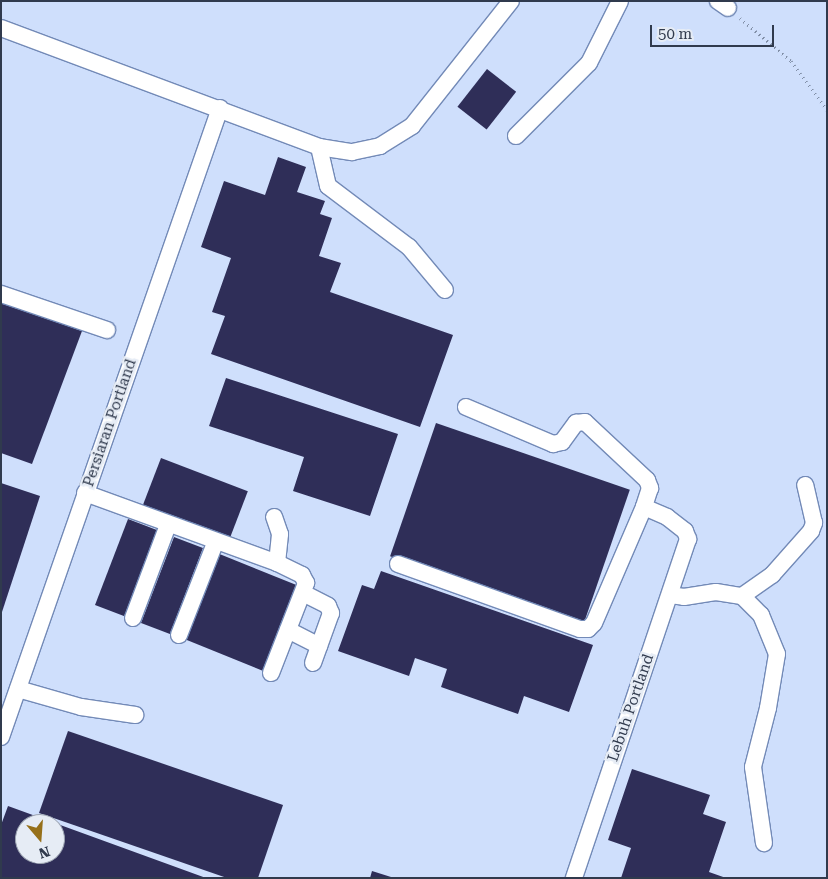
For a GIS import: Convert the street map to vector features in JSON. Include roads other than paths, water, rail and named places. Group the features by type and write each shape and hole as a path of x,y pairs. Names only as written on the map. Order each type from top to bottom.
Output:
{"street":[{"path":"1,28 220,108 319,147 340,151 365,151 395,139 430,105 511,1"},
{"path":"516,136 588,63 620,1"},
{"name":"Persiaran Portland","path":"1,737 220,108"},
{"path":"319,147 328,186 410,247 445,290"},
{"path":"1,294 107,330"},
{"path":"398,564 580,629 588,629 594,623 644,507 650,488 647,480 585,422 576,423 562,442 553,444 466,407"},
{"path":"742,596 772,575 811,531 814,524 806,485"},
{"path":"85,493 168,526 278,563 304,578 303,592 271,673"},
{"name":"Lebuh Portland","path":"574,878 688,539 685,530 667,517 644,507"},
{"path":"274,517 280,534 278,563"},
{"path":"133,618 168,526"},
{"path":"179,634 215,543"},
{"path":"303,592 328,606 331,613 313,663"},
{"path":"670,595 684,597 716,592 742,596 762,615 778,661 753,767 764,843"},
{"path":"288,630 319,646"},
{"path":"18,689 81,707 135,715"}]}
